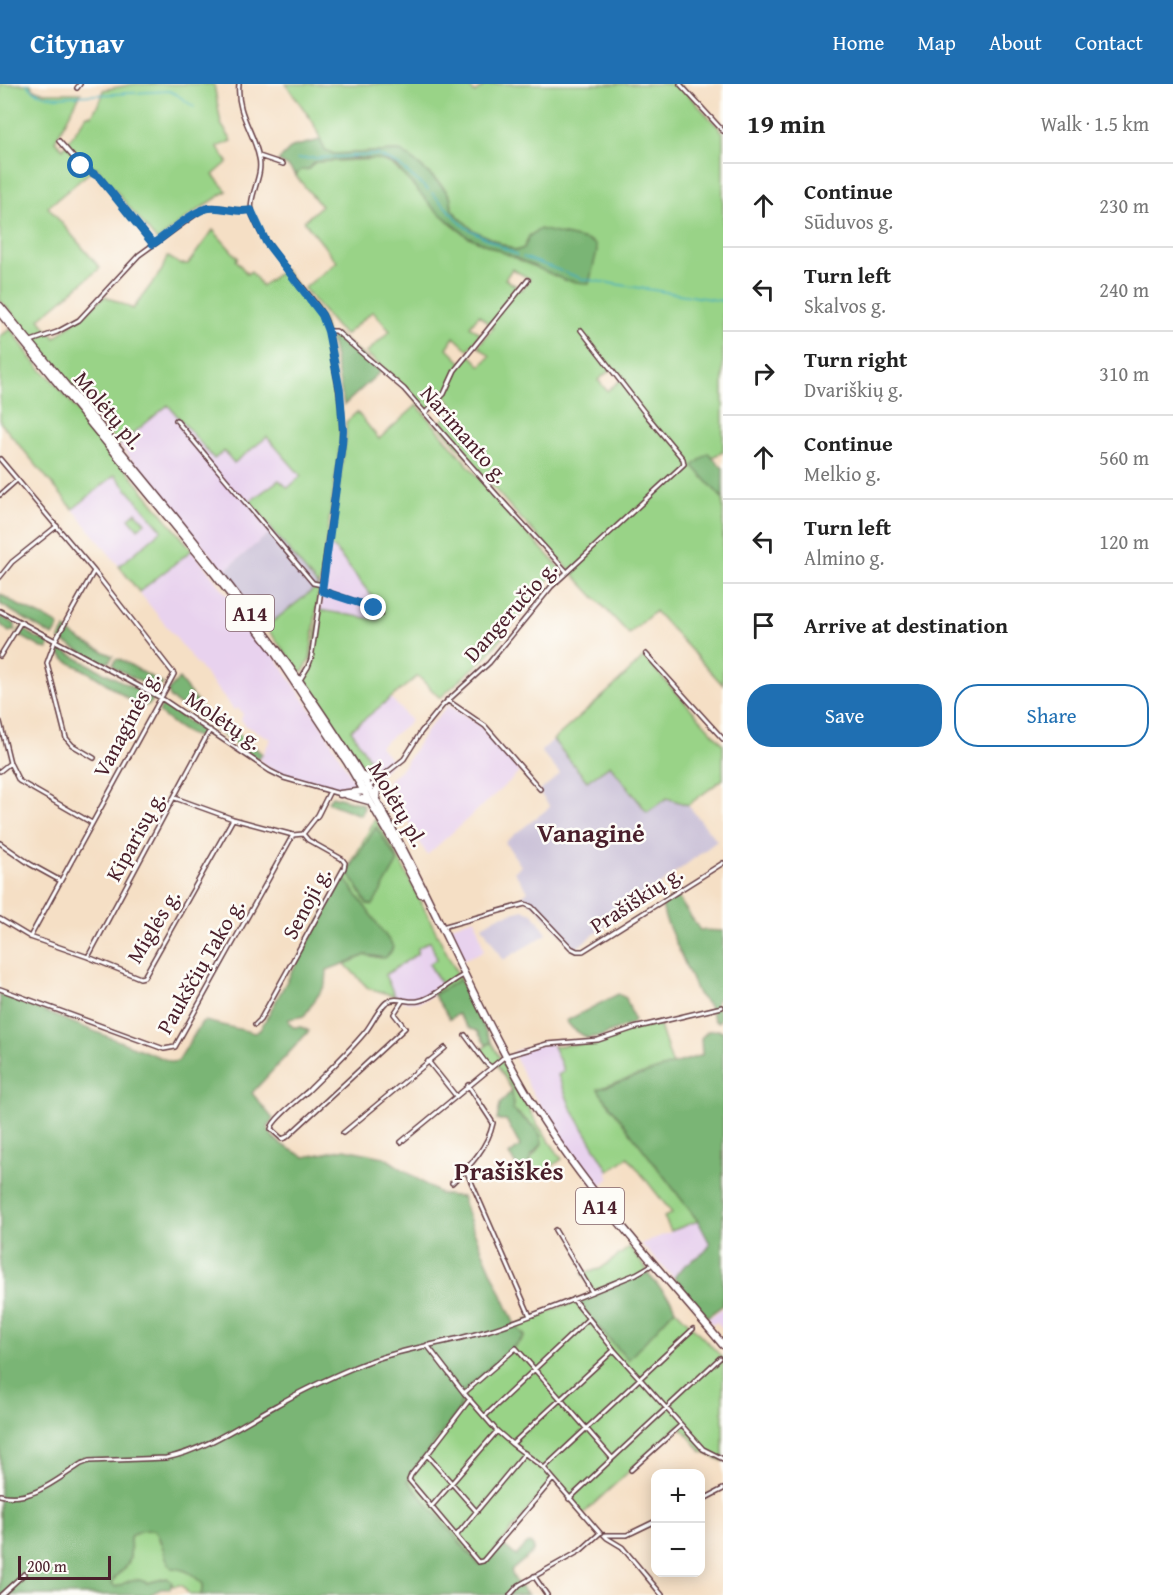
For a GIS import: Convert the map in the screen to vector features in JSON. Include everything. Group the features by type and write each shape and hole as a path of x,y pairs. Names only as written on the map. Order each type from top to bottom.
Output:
{"highway":[{"name":"Molėtų pl.","path":"0,306 212,564 299,680 359,777"},
{"name":"Molėtų pl.","path":"0,313 241,608 366,787"},
{"path":"351,794 359,777 382,778"},
{"path":"373,799 382,778"},
{"path":"351,794 366,787 373,799"},
{"path":"340,794 373,799"},
{"name":"Molėtų pl.","path":"373,799 408,858 505,1057 544,1121 584,1180 618,1223 723,1345"},
{"name":"Molėtų pl.","path":"373,799 462,976 538,1119 572,1170 723,1351"}],"street":[{"path":"77,88 80,84"},
{"path":"239,84 240,108 259,156 260,173 251,210 266,242 320,311 328,331 340,391 343,430 322,591 311,659 299,680"},
{"path":"680,84 723,131"},
{"path":"59,141 81,166 99,177 153,244"},
{"path":"259,156 283,164"},
{"path":"30,342 79,320 128,265 153,244 204,208 221,208 236,212 251,210"},
{"path":"426,412 444,394 454,370 528,280"},
{"name":"Dangeručio g.","path":"366,787 382,778 404,759 421,732 447,700 489,663 535,605 567,572 684,464 683,459 581,330"},
{"name":"Narimanto g.","path":"328,331 336,331 396,381 567,572"},
{"path":"176,420 313,583 322,585"},
{"name":"Vanaginės g.","path":"0,459 94,571 174,672 30,937"},
{"path":"0,495 17,480"},
{"path":"0,577 12,562 57,526"},
{"path":"94,571 55,641 47,663 63,730 69,743 94,758"},
{"path":"322,591 371,607 381,614"},
{"name":"Molėtų g.","path":"0,611 161,698 277,774 340,794"},
{"path":"0,656 21,622"},
{"path":"646,654 723,739"},
{"path":"447,700 485,726 540,789"},
{"path":"0,722 10,763 16,777 22,783 92,823"},
{"name":"Kiparisų g.","path":"88,957 210,730"},
{"path":"0,771 10,763"},
{"path":"303,834 318,815 330,790"},
{"name":"Senoji g.","path":"175,798 233,819 293,835 303,834 308,840 340,857 345,863 266,1010 255,1025"},
{"name":"Miglės g.","path":"0,920 30,937 140,978 144,977 233,819"},
{"name":"Paukščių Tako g.","path":"0,989 164,1049 175,1047 293,835"},
{"path":"0,843 59,880"},
{"name":"Prašiškių g.","path":"442,927 525,903 571,948 583,951 723,863"},
{"path":"403,1000 394,1014 405,1028 287,1137 280,1139 273,1132 271,1127 273,1122 356,1043 386,1002 393,999 424,999 462,976"},
{"path":"401,1142 505,1057 547,1044 598,1040 634,1028 722,1007"},
{"path":"465,1035 486,1064 491,1067"},
{"path":"343,1133 445,1048"},
{"path":"428,1061 456,1096"},
{"path":"452,1183 466,1170 488,1139 494,1123 468,1085"},
{"path":"466,1170 530,1316"},
{"path":"555,1230 592,1292"},
{"path":"0,1495 18,1497 33,1494 89,1461 177,1456 355,1367 396,1353 485,1331 530,1316 636,1274 650,1266"},
{"path":"573,1299 614,1350 706,1452 723,1459"},
{"path":"485,1416 588,1319"},
{"path":"544,1468 693,1329"},
{"path":"427,1345 497,1431 544,1468 602,1534 622,1547 662,1595"},
{"path":"464,1393 516,1347 612,1458"},
{"path":"512,1444 614,1350"},
{"path":"569,1499 720,1358"},
{"path":"470,1399 409,1480 478,1562 481,1563 553,1479"},
{"path":"631,1470 681,1425"},
{"path":"431,1508 497,1431"},
{"path":"456,1536 525,1453"},
{"path":"427,1455 477,1512"},
{"path":"705,1498 723,1489"},
{"path":"510,1595 519,1585 580,1551 602,1534 627,1535 652,1523"},
{"path":"1,1595 24,1574"},
{"path":"534,1576 547,1595"}],"shaded area":[{"path":"168,405 214,458 224,451 234,463 267,437 301,477 288,488 250,503 273,530 224,571 119,445"},
{"path":"115,474 162,530 119,566 73,509"},
{"path":"273,530 318,587 266,627 224,571"},
{"path":"329,545 335,549 385,612 378,620 320,610"},
{"path":"192,550 272,652 322,726 355,783 350,791 342,791 317,782 279,774 259,761 271,739 245,725 241,719 243,714 238,708 234,710 139,592"},
{"path":"391,698 411,721 380,746 393,762 379,775 351,730"},
{"path":"448,705 481,726 520,772 427,855 387,782 403,767 427,730"},
{"path":"553,740 587,781 610,765 647,812 667,798 688,805 717,841 576,948 522,896 528,891 514,872 521,866 505,842 550,807 539,792 560,774 541,751"},
{"path":"524,910 533,913 547,934 503,960 482,926 497,917"},
{"path":"475,918 484,951 462,960 446,928"},
{"path":"430,940 438,959 430,964 442,986 434,995 419,1002 405,1002 395,996 385,975 417,954 418,948"},
{"path":"551,1042 564,1072 558,1075 571,1108 609,1171 606,1173 610,1178 596,1189 560,1138 530,1089 513,1051"},
{"path":"698,1221 710,1247 677,1272 674,1278 641,1244"},
{"path":"721,1309 723,1310 723,1329 717,1322 712,1324 708,1319"}],"green space":[{"path":"0,84 31,84 33,89 45,93 81,93 55,141 63,149 87,115 92,115 102,97 103,90 134,84 214,84 221,124 232,141 217,147 228,162 213,175 227,191 157,241 96,167 48,207 100,268 39,319 55,338 105,296 133,309 162,270 167,256 180,264 188,264 213,230 238,258 236,260 247,274 251,271 262,286 284,269 324,322 335,378 341,438 321,579 318,586 249,502 279,480 288,488 301,476 267,437 234,463 224,451 214,459 168,405 119,445 0,300"},
{"path":"286,84 467,84 475,93 486,84 678,84 723,132 723,452 712,457 708,453 694,466 723,499 723,685 655,611 629,634 514,511 438,424 456,409 446,396 428,412 404,386 366,353 390,331 373,311 345,335 336,327 304,288 337,262 304,221 321,206 296,176 298,171 315,162 378,159 392,164 452,225 467,236 531,265 590,241 573,238 526,243 524,248 516,251 472,230 452,210 449,194 444,188 404,154 398,151 334,154 325,150 313,122","holes":["512,269 530,279 522,290 505,279","479,315 493,328 478,346 490,356 481,366 470,355 462,363 447,348 454,337 468,350 481,334 470,326","613,368 622,379 607,391 598,380"]},
{"path":"320,140 325,150 334,154 403,152 444,189 451,200 452,210 473,230 516,251 524,248 529,236 540,229 590,241 596,245 597,251 589,284 564,280 467,236 433,208 397,167 388,162 347,159 315,162 309,169 300,171 296,176 289,167 278,161 292,147"},
{"path":"11,329 34,361 50,377 192,550 139,592 119,566 162,530 115,475 73,509 0,422 0,336"},
{"path":"334,335 338,335 381,371 344,405 331,339"},
{"path":"417,405 512,517 561,569 553,574 486,657 440,698 418,676 351,730 379,775 374,777 367,775 304,679 311,665 320,610 378,620 384,612 335,549 329,545 346,438 346,422 357,412 379,439"},
{"path":"708,453 723,468 723,499 693,466"},
{"path":"136,512 145,523 138,529 129,518"},
{"path":"318,586 310,659 303,672 299,671 266,627"},
{"path":"0,594 58,624 59,627 53,636 0,604"},
{"path":"0,616 15,624 15,630 9,632 0,624"},
{"path":"23,628 49,643 48,649 17,634"},
{"path":"65,629 82,641 113,656 109,662 102,663 60,640"},
{"path":"56,647 153,698 151,703 136,705 104,682 66,660"},
{"path":"644,657 723,744 723,779 688,805 667,798 647,812 610,765 587,781 553,740"},
{"path":"116,659 122,660 163,684 158,689 150,687 115,668 113,665"},
{"path":"179,679 205,712 248,741 262,754 258,759 170,698 168,691"},
{"path":"162,704 204,732 201,737 184,732 159,713"},
{"path":"332,796 362,804 364,808 360,815 329,803"},
{"path":"375,819 396,853 460,979 434,995 432,992 442,986 429,964 437,959 430,941 418,948 417,954 385,975 395,996 368,988 345,964 366,955 381,958 344,877"},
{"path":"376,827 397,859 397,863 373,905 367,904 349,873"},
{"path":"344,877 393,946 391,952 385,958 366,955 327,970 326,984 304,1016 289,1019 293,1027 301,1027 309,1031 252,1093 273,1119 268,1127 273,1137 305,1157 345,1149 384,1157 440,1194 462,1197 473,1229 515,1325 525,1336 463,1392 459,1410 410,1475 408,1481 479,1565 484,1564 501,1543 516,1556 527,1544 531,1543 534,1548 533,1552 511,1571 516,1582 528,1595 201,1595 203,1584 189,1573 172,1568 166,1559 157,1534 154,1530 144,1530 130,1537 129,1560 112,1584 116,1587 134,1579 147,1583 167,1578 172,1582 170,1589 161,1589 149,1595 0,1595 0,994 172,1062 178,1061 202,1022 255,1033 260,1030"},
{"path":"676,895 700,930 723,931 723,997 718,998 716,1003 721,1018 719,1022 715,1021 709,1006 698,994 665,918 662,905"},
{"path":"460,979 491,1042 486,1045 477,1031 469,1028 458,1014 450,1019 434,995"},
{"path":"618,994 626,998 634,1020 632,1024 601,1036 587,1038 573,1029 566,1021"},
{"path":"659,1023 673,1066 599,1089 698,1221 671,1231 664,1217 672,1213 628,1157 609,1171 571,1108 558,1075 564,1071 553,1046 595,1043 636,1028"},
{"path":"708,1031 723,1031 723,1305 707,1317 674,1278 683,1267 704,1252 710,1244 698,1221 598,1089 702,1055 701,1038"},
{"path":"491,1042 538,1125 562,1159 529,1182 522,1173 539,1149 541,1136 513,1109 512,1090 497,1065 488,1062 480,1051"},
{"path":"512,1090 513,1109 535,1128 542,1144 531,1156 527,1168 522,1173 509,1155 520,1146 506,1120 497,1120 500,1104"},
{"path":"630,1247 649,1273 595,1294 582,1273 600,1269"},
{"path":"647,1273 671,1300 675,1309 628,1360 575,1301"},
{"path":"575,1301 627,1359 675,1309 723,1358 723,1461 702,1452 679,1425 583,1514 554,1479 484,1564 479,1565 408,1481 408,1478 462,1402 463,1392 525,1337 515,1325"},
{"path":"141,1530 154,1530 158,1534 160,1542 178,1568 190,1572 203,1584 201,1595 189,1595 182,1585 172,1586 172,1582 167,1578 147,1583 135,1580 116,1587 112,1584 129,1561 130,1537"}],"waterway":[{"path":"27,84 40,94 57,97 169,91 194,107"},
{"path":"297,159 377,155 399,165 428,190"},
{"path":"432,193 465,227 517,255"},
{"path":"523,257 583,279 723,301"}],"district":[{"name":"Vanaginė","path":"591,832"},
{"name":"Prašiškės","path":"509,1170"}],"route":[{"path":"81,166 99,177 153,244 204,208 221,208 236,212 251,210 266,242 320,311 326,323 340,391 343,430 322,591 374,608"}]}
